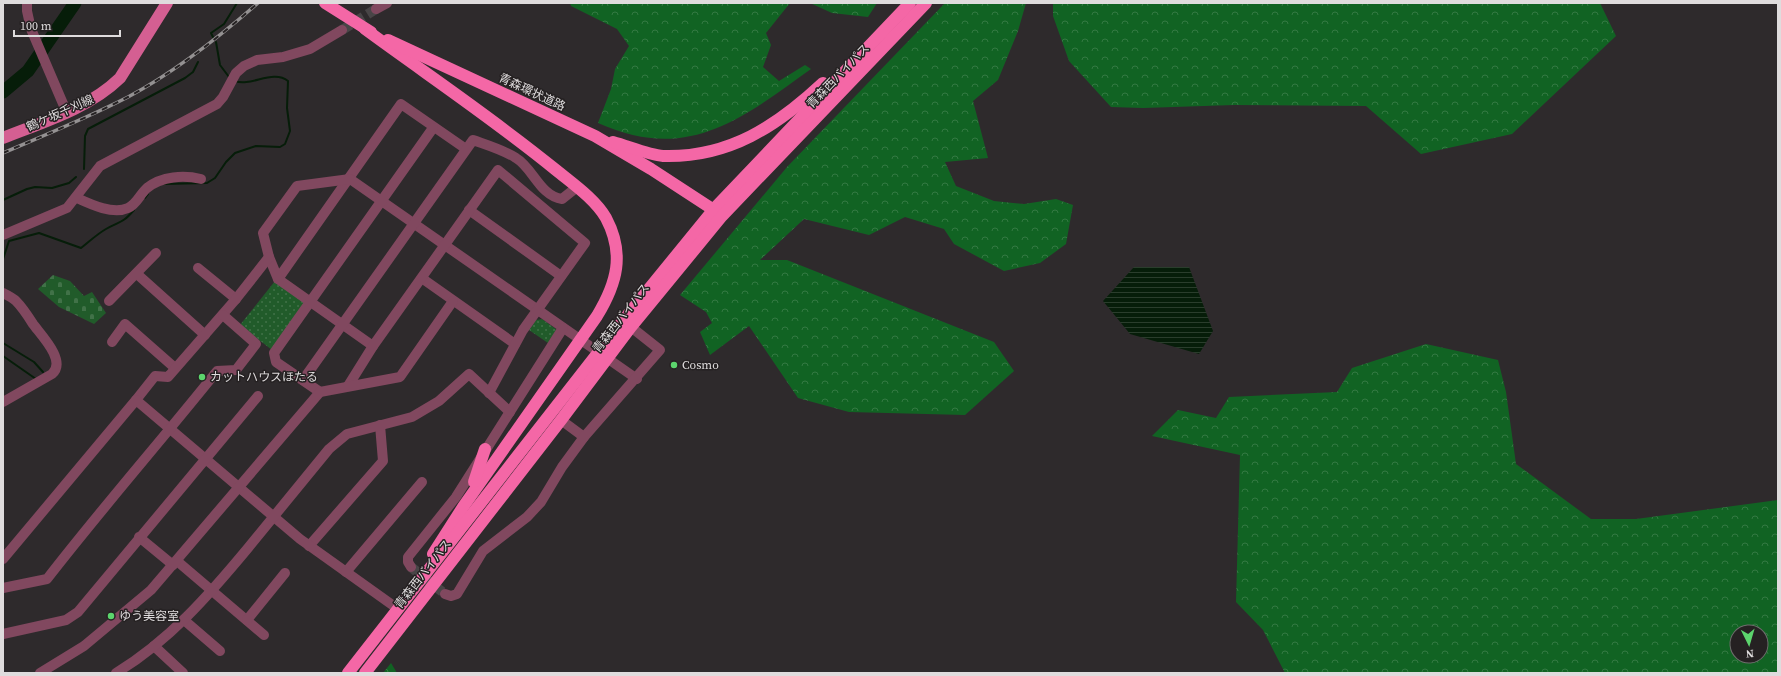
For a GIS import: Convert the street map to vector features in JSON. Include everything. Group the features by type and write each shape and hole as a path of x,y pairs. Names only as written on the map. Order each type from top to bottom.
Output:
{"highway":[{"name":"青森西バイパス","path":"365,673 561,420 604,355 626,317 718,213 910,3"},
{"name":"青森西バイパス","path":"348,673 604,355 631,327 718,213 926,3"},
{"name":"青森環状道路","path":"326,4 365,30 595,136 651,169 718,213"},
{"path":"595,136 662,156 705,154 742,142 772,125 804,101 893,22"},
{"path":"365,30 526,146 576,187 599,208 613,235 616,247 617,268 613,283 607,299 597,316 462,507 398,609"},
{"path":"462,507 477,475 485,449"}],"main road":[{"name":"鶴ケ坂千刈線","path":"3,138 67,113 98,96 120,78 167,3"}],"street":[{"path":"27,3 27,11 31,29 67,113"},
{"path":"376,9 387,3"},
{"path":"3,235 67,208 77,198 100,166 217,104 223,97 236,73 244,66 257,60 283,57 310,49 342,30"},
{"path":"278,279 350,179 401,104 433,128 466,149"},
{"path":"320,392 276,362 274,353 433,128"},
{"path":"303,380 473,140 517,158 544,188 556,198 562,199 576,187"},
{"path":"348,386 373,346 498,170 585,243 515,344 489,393"},
{"path":"77,198 110,209 127,208 135,203 147,188 167,178 201,178"},
{"path":"373,346 278,279 263,232 297,186 350,179 539,309 637,379"},
{"path":"469,210 561,276"},
{"path":"109,302 156,253"},
{"path":"3,559 155,376 168,377 223,315 270,257"},
{"path":"198,268 236,299"},
{"path":"137,274 205,335"},
{"path":"422,279 515,344"},
{"path":"3,293 15,300 47,342 55,356 57,365 52,374 3,402"},
{"path":"44,672 84,646 117,620 151,590 238,486 320,392 400,377 453,301"},
{"path":"3,588 47,579 113,495 170,430 217,371 236,370 256,344 223,315"},
{"path":"112,342 125,324 175,368"},
{"path":"445,594 451,596 457,594 483,551 532,512 541,502 562,467 584,437 637,379 660,350 631,327"},
{"path":"411,567 408,562 408,557 456,497 485,449 567,330"},
{"path":"116,673 154,646 184,620 212,591 329,449 347,434 412,417 438,401 469,374 510,412"},
{"path":"3,634 66,620 78,612 258,396"},
{"path":"136,400 309,546 398,609"},
{"path":"561,420 584,437"},
{"path":"309,546 383,461 380,425"},
{"path":"346,572 422,482"},
{"path":"140,537 212,591 264,635"},
{"path":"247,620 285,573"},
{"path":"184,620 220,651"},
{"path":"154,646 183,673"}],"green space":[{"path":"570,3 790,3 766,33 771,45 763,67 779,81 805,65 811,69 760,105 736,119 711,130 686,137 659,139 630,134 598,123 611,89 615,69 629,46 617,29 571,6"},
{"path":"810,3 877,3 868,17 832,13"},
{"path":"945,3 1026,3 1018,31 998,80 973,101 988,158 945,162 956,186 994,201 1024,204 1056,199 1073,205 1066,244 1040,263 1004,271 954,244 944,229 905,217 869,235 804,219 760,260 787,260 994,342 1014,371 965,415 849,412 798,398 749,326 710,355 700,332 712,323 706,312 680,295 787,167"},
{"path":"1053,3 1600,3 1616,36 1512,134 1421,154 1366,106 1234,105 1143,108 1111,107 1069,61 1053,16"},
{"path":"53,275 70,281 84,296 92,292 106,313 94,324 59,307 38,289"},
{"path":"275,281 303,301 304,305 272,350 240,325"},
{"path":"542,319 557,330 548,343 529,330 536,320"},
{"path":"1426,344 1498,360 1506,392 1516,464 1591,519 1636,519 1778,500 1778,673 1285,673 1263,630 1236,602 1240,455 1152,436 1178,410 1216,418 1229,397 1337,392 1352,368"},
{"path":"391,663 397,673 383,673"}],"shaded area":[{"path":"1134,267 1189,267 1213,331 1199,354 1130,334 1103,301"}],"waterway":[{"path":"3,92 28,71 75,3"},
{"path":"213,37 211,33 224,24 237,3"},
{"path":"216,42 220,65 229,77"},
{"path":"84,169 85,136 88,129 185,78 193,72 198,62"},
{"path":"163,184 207,183 215,178 226,162 235,153 256,146 280,147 285,144 290,131 287,108 288,81 276,77 269,77 248,82 235,81"},
{"path":"3,200 27,189 35,187 52,188 69,183 76,177"},
{"path":"145,198 148,194"},
{"path":"3,259 9,241 39,233 81,248 103,231 124,220 134,210"},
{"path":"3,343 34,362 43,372"},
{"path":"3,356 36,379"}],"tunnel":[{"path":"342,30 376,9"},
{"path":"411,567 445,594"}],"railway":[{"path":"3,153 97,112 128,97 163,77 196,54 258,3"}],"place":[{"name":"Cosmo","path":"674,365"},
{"name":"カットハウスほたる","path":"202,377"},
{"name":"ゆう美容室","path":"111,616"}]}
